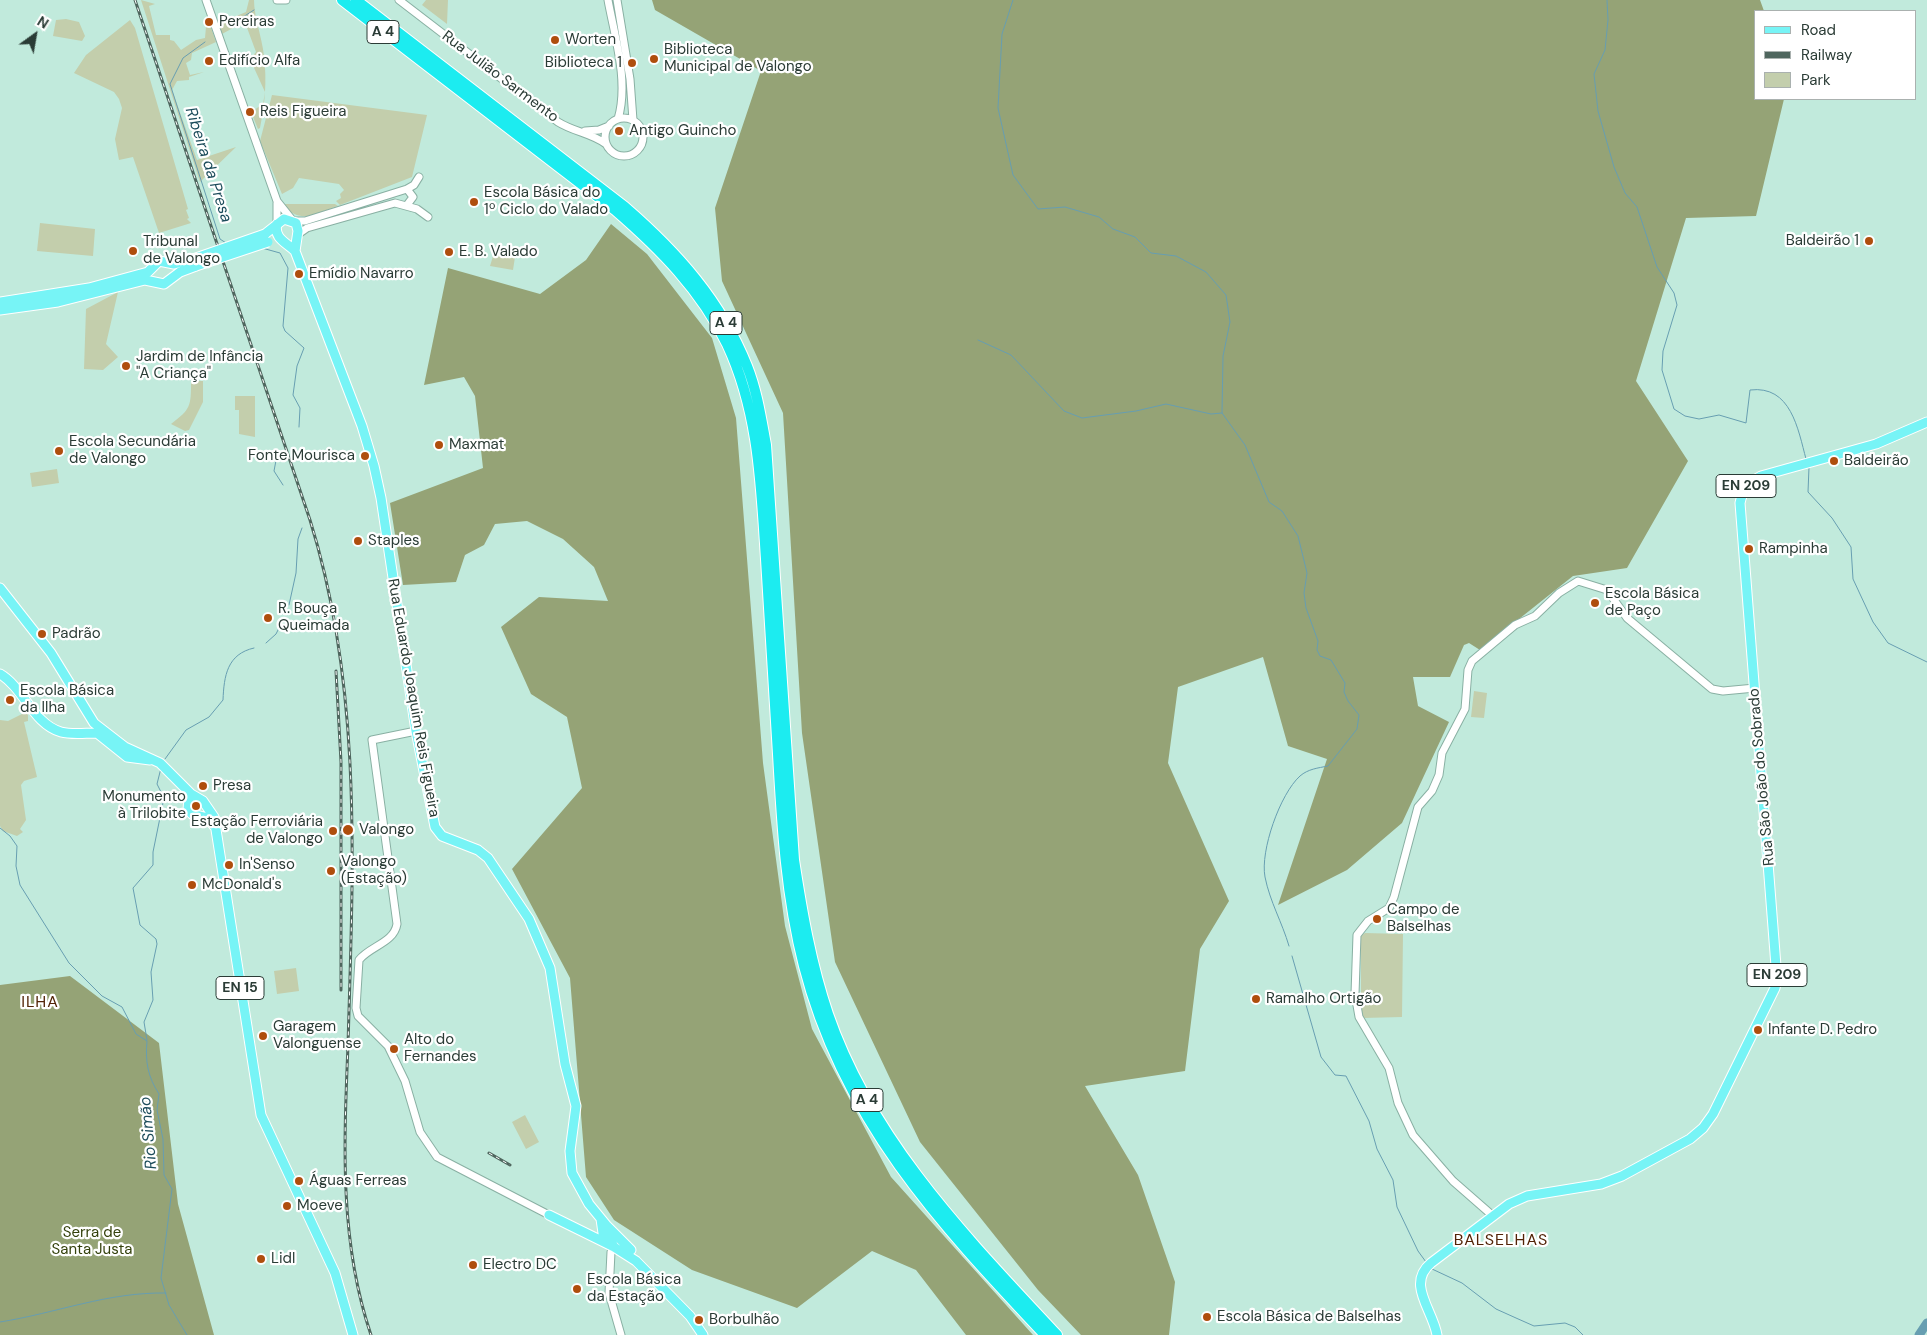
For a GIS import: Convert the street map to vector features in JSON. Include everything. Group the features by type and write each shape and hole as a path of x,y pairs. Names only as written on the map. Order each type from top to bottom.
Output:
{"highway":[{"name":"A 4","path":"342,0 615,210 649,240 692,287 726,342 748,399 758,450 785,858 802,958 821,1020 835,1056 864,1114 903,1174 970,1254 1045,1335"},
{"name":"A 4","path":"356,0 625,207 661,238 702,285 734,337 758,401 766,445 794,860 812,962 829,1015 862,1091 913,1173 982,1254 1057,1335"}],"main road":[{"path":"0,310 144,273 159,261 170,264 195,262 267,238 283,241 294,239 297,235 298,227 293,220 284,219 277,224 267,238"},
{"path":"277,224 276,234 283,241"},
{"name":"Rua Eduardo Joaquim Reis Figueira","path":"297,235 295,251 362,426 374,466 382,504 416,731 436,831 442,836 478,850 488,858 529,919 550,968 565,1064 576,1106 570,1151 572,1173 579,1188 603,1224"},
{"name":"Rua Eduardo Joaquim Reis Figueira","path":"283,241 295,251"},
{"path":"0,302 38,301 145,280 153,280 164,284 195,262"},
{"path":"170,264 174,271 173,278"},
{"path":"151,269 153,280"},
{"name":"Rua São João do Sobrado","path":"1493,1216 1509,1204 1527,1196 1601,1184 1622,1176 1690,1139 1703,1128 1713,1114 1775,988 1777,966 1740,503 1742,492 1752,481 1761,476 1876,444 1927,422"},
{"path":"0,588 50,653 84,710 99,730 127,757 137,760 156,760"},
{"path":"0,674 12,683 50,727 63,732 99,730 125,746 156,760 201,801 214,817 216,832"},
{"path":"125,746 137,760"},
{"path":"186,789 189,794 188,810 208,818 216,832"},
{"path":"188,802 192,799 201,801"},
{"path":"198,815 203,812 201,801"},
{"name":"EN 15","path":"216,832 261,1115 337,1278 354,1335"},
{"path":"549,1215 612,1242"},
{"path":"549,1215 592,1231 629,1253"},
{"name":"EN 209","path":"1437,1335 1436,1325 1420,1290 1420,1281 1429,1265 1493,1216"},
{"path":"592,1231 598,1230 603,1224"},
{"path":"603,1224 612,1242"},
{"path":"603,1224 690,1316 703,1335"}],"street":[{"path":"206,0 277,200 293,220 305,221 407,189 419,177"},
{"path":"278,0 286,0"},
{"name":"Rua Julião Sarmento","path":"400,0 558,122 572,130 597,137 606,144"},
{"name":"Rua Julião Sarmento","path":"406,0 570,126 593,132 609,126"},
{"path":"608,0 622,80 622,104 618,119 609,126 605,136 606,144 613,153 620,156 627,156 638,152 643,142 644,134 639,124 633,120 618,119"},
{"path":"617,0 630,79 633,120"},
{"path":"407,189 413,197 407,205"},
{"path":"277,200 277,224"},
{"path":"297,235 307,228 381,205 394,203 407,205 428,216"},
{"path":"1493,1216 1453,1181 1413,1135 1398,1103 1389,1068 1359,1017 1355,994 1357,935 1368,921 1389,908 1394,897 1418,807 1432,792 1439,775 1442,753 1462,719 1465,709 1468,670 1472,661 1515,624 1535,616 1570,585 1578,581 1607,590 1627,618 1712,689 1723,692 1755,688"},
{"path":"416,731 372,740 397,924 396,932 359,960 356,1008 358,1016 385,1042 405,1081 420,1132 437,1157 549,1215"},
{"path":"610,1278 614,1261 612,1242"},
{"path":"612,1242 609,1293 612,1309 622,1335"},
{"path":"614,1261 620,1256 629,1253"}],"green space":[{"path":"141,0 155,4 149,6 156,35 170,35 170,40 174,41 181,50 196,40 205,38 207,16 216,42 192,53 191,60 186,63 190,75 204,72 189,77 189,80 177,81 172,90 197,160 236,147 200,182"},
{"path":"249,0 254,0 263,49 265,92 250,59 256,52 246,25 242,23 222,34 217,20 220,19 222,22 246,12"},
{"path":"426,0 448,0 447,24 422,5"},
{"path":"652,0 1760,0 1764,10 1754,10 1754,100 1784,100 1756,216 1686,218 1636,381 1688,461 1627,568 1573,576 1480,650 1469,643 1464,645 1450,677 1413,677 1418,706 1449,722 1402,823 1347,870 1278,905 1327,759 1288,746 1263,657 1178,687 1168,763 1229,901 1200,949 1185,1071 1085,1086 1138,1175 1175,1282 1169,1335 1081,1335 1038,1290 920,1142 835,962 802,733 783,413 722,281 715,208 761,71 655,10"},
{"path":"66,19 79,22 85,36 82,41 53,36 56,20"},
{"path":"130,20 135,28 188,209 186,210 189,218 187,219 191,223 159,233 133,157 119,160 115,139 122,108 119,99 114,92 74,73 86,55"},
{"path":"265,92 260,128 258,129 251,112 263,104"},
{"path":"272,95 427,115 412,177 340,205 336,201 341,198 340,194 344,190 339,184 299,178 293,188 282,194 260,141"},
{"path":"283,204 335,204 338,206 309,216 302,216 289,211"},
{"path":"40,223 95,229 93,256 37,251"},
{"path":"611,224 647,254 712,338 736,418 763,763 785,926 812,1029 891,1177 1033,1335 966,1335 916,1270 872,1251 797,1308 692,1270 614,1220 586,1177 570,978 512,869 582,788 567,717 531,694 501,627 539,597 608,601 594,567 563,539 527,521 495,524 484,545 465,555 456,582 403,585 390,503 483,468 475,396 464,377 424,385 448,268 540,294 586,260"},
{"path":"494,253 515,257 513,270 490,266"},
{"path":"118,292 106,344 118,357 103,370 84,369 86,309"},
{"path":"191,381 203,381 203,402 189,430 185,431 171,424 183,414 190,402"},
{"path":"235,396 255,396 255,437 239,434 239,410 235,410"},
{"path":"57,469 59,483 32,487 30,473"},
{"path":"1474,691 1487,693 1484,718 1471,717"},
{"path":"28,711 28,721 24,722 37,777 24,781 21,785 26,820 20,829 23,832 17,836 3,831 0,826 0,720 8,721"},
{"path":"1365,933 1403,934 1402,1017 1363,1018 1361,1014 1361,936"},
{"path":"296,968 299,991 277,994 274,971"},
{"name":"Serra de Santa Justa","path":"70,976 159,1043 178,1204 214,1335 0,1335 0,985"},
{"path":"525,1115 539,1142 526,1149 512,1122"}],"waterway":[{"path":"1013,0 1002,34 998,108 1013,175 1038,209 1065,207 1099,217 1113,229 1135,237 1151,253 1176,256 1206,272 1226,295 1230,322 1223,356 1222,413 1245,445 1269,502 1282,511 1298,536 1307,573 1304,593 1306,608 1318,641 1317,650 1320,656 1331,660 1345,683 1344,692 1348,701 1359,715 1357,729 1328,766 1306,772 1293,784 1285,796 1273,824 1264,866 1265,877 1289,946"},
{"path":"1607,0 1608,20 1605,50 1594,74 1598,111 1614,167 1625,193 1637,207 1657,267 1674,293 1677,305 1663,351 1662,370 1674,409 1685,416 1699,419 1719,415 1746,423 1750,390 1764,390 1775,394 1784,402 1796,423 1806,459"},
{"name":"Ribeira da Presa","path":"229,26 254,10"},
{"name":"Ribeira da Presa","path":"205,42 183,58 170,84 220,239 226,243"},
{"name":"Ribeira da Presa","path":"262,248 280,253 288,268 283,326 285,331 304,348 297,366 293,395 300,408 299,427"},
{"path":"978,340 1011,355 1064,411 1082,418 1136,411 1166,404 1211,414 1222,413"},
{"name":"Ribeira da Presa","path":"277,455 274,471 283,485"},
{"path":"1809,467 1808,492 1832,518 1851,547 1853,579 1873,622 1888,643 1927,662"},
{"name":"Ribeira da Presa","path":"289,605 296,573 298,539 302,528"},
{"name":"Ribeira da Presa","path":"266,643 276,634 284,618"},
{"name":"Ribeira da Presa","path":"165,759 186,730 209,717 223,700 224,683 229,667 238,655 254,648"},
{"name":"Ribeira da Presa","path":"147,1040 144,1022 153,1000 151,972 157,944 156,939 140,925 133,888 153,865 153,852 164,798 157,784 161,768"},
{"name":"Rio Simão","path":"0,828 10,836 17,846 16,866 20,885 69,963 102,996 122,1007 136,1034 147,1041 146,1056 148,1069 152,1082 159,1094 157,1110 163,1139 164,1175 172,1189 161,1278 169,1305 187,1335"},
{"path":"1292,956 1321,1057 1335,1075 1346,1076 1369,1121 1377,1149 1393,1180 1397,1207 1418,1251 1426,1262"},
{"path":"1432,1269 1462,1283 1496,1309 1534,1326 1565,1323 1575,1327 1583,1335"},
{"path":"0,1322 103,1299 166,1293"},
{"path":"1919,1335 1927,1323"}],"railway":[{"path":"135,0 310,520 327,584 339,649 347,714 352,846 352,913 345,1118 346,1191 353,1264 371,1335"},
{"path":"336,671 341,762 341,990"},
{"path":"489,1153 510,1165"}],"place":[{"name":"Pereiras","path":"209,22"},
{"name":"Worten","path":"555,40"},
{"name":"Biblioteca Municipal de Valongo","path":"654,59"},
{"name":"Edifício Alfa","path":"209,61"},
{"name":"Biblioteca 1","path":"632,63"},
{"name":"Reis Figueira","path":"250,112"},
{"name":"Antigo Guincho","path":"619,131"},
{"name":"Escola Básica do 1º Ciclo do Valado","path":"474,202"},
{"name":"Baldeirão 1","path":"1869,241"},
{"name":"Tribunal de Valongo","path":"133,251"},
{"name":"E. B. Valado","path":"449,252"},
{"name":"Emídio Navarro","path":"299,274"},
{"name":"Jardim de Infância \"A Criança\"","path":"126,366"},
{"name":"Maxmat","path":"439,445"},
{"name":"Escola Secundária de Valongo","path":"59,451"},
{"name":"Fonte Mourisca","path":"365,456"},
{"name":"Baldeirão","path":"1834,461"},
{"name":"Staples","path":"358,541"},
{"name":"Rampinha","path":"1749,549"},
{"name":"Escola Básica de Paço","path":"1595,603"},
{"name":"R. Bouça Queimada","path":"268,618"},
{"name":"Padrão","path":"42,634"},
{"name":"Escola Básica da Ilha","path":"10,700"},
{"name":"Presa","path":"203,786"},
{"name":"Monumento à Trilobite","path":"196,806"},
{"name":"Valongo","path":"348,830"},
{"name":"Estação Ferroviária de Valongo","path":"333,831"},
{"name":"In'Senso","path":"229,865"},
{"name":"Valongo (Estação)","path":"331,871"},
{"name":"McDonald's","path":"192,885"},
{"name":"Campo de Balselhas","path":"1377,919"},
{"name":"Ramalho Ortigão","path":"1256,999"},
{"name":"Infante D. Pedro","path":"1758,1030"},
{"name":"Garagem Valonguense","path":"263,1036"},
{"name":"Alto do Fernandes","path":"394,1049"},
{"name":"Águas Ferreas","path":"299,1181"},
{"name":"Moeve","path":"287,1206"},
{"name":"Lidl","path":"261,1259"},
{"name":"Electro DC","path":"473,1265"},
{"name":"Escola Básica da Estação","path":"577,1289"},
{"name":"Escola Básica de Balselhas","path":"1207,1317"},
{"name":"Borbulhão","path":"699,1320"}],"district":[{"name":"ILHA","path":"40,1003"},
{"name":"BALSELHAS","path":"1501,1241"}]}
